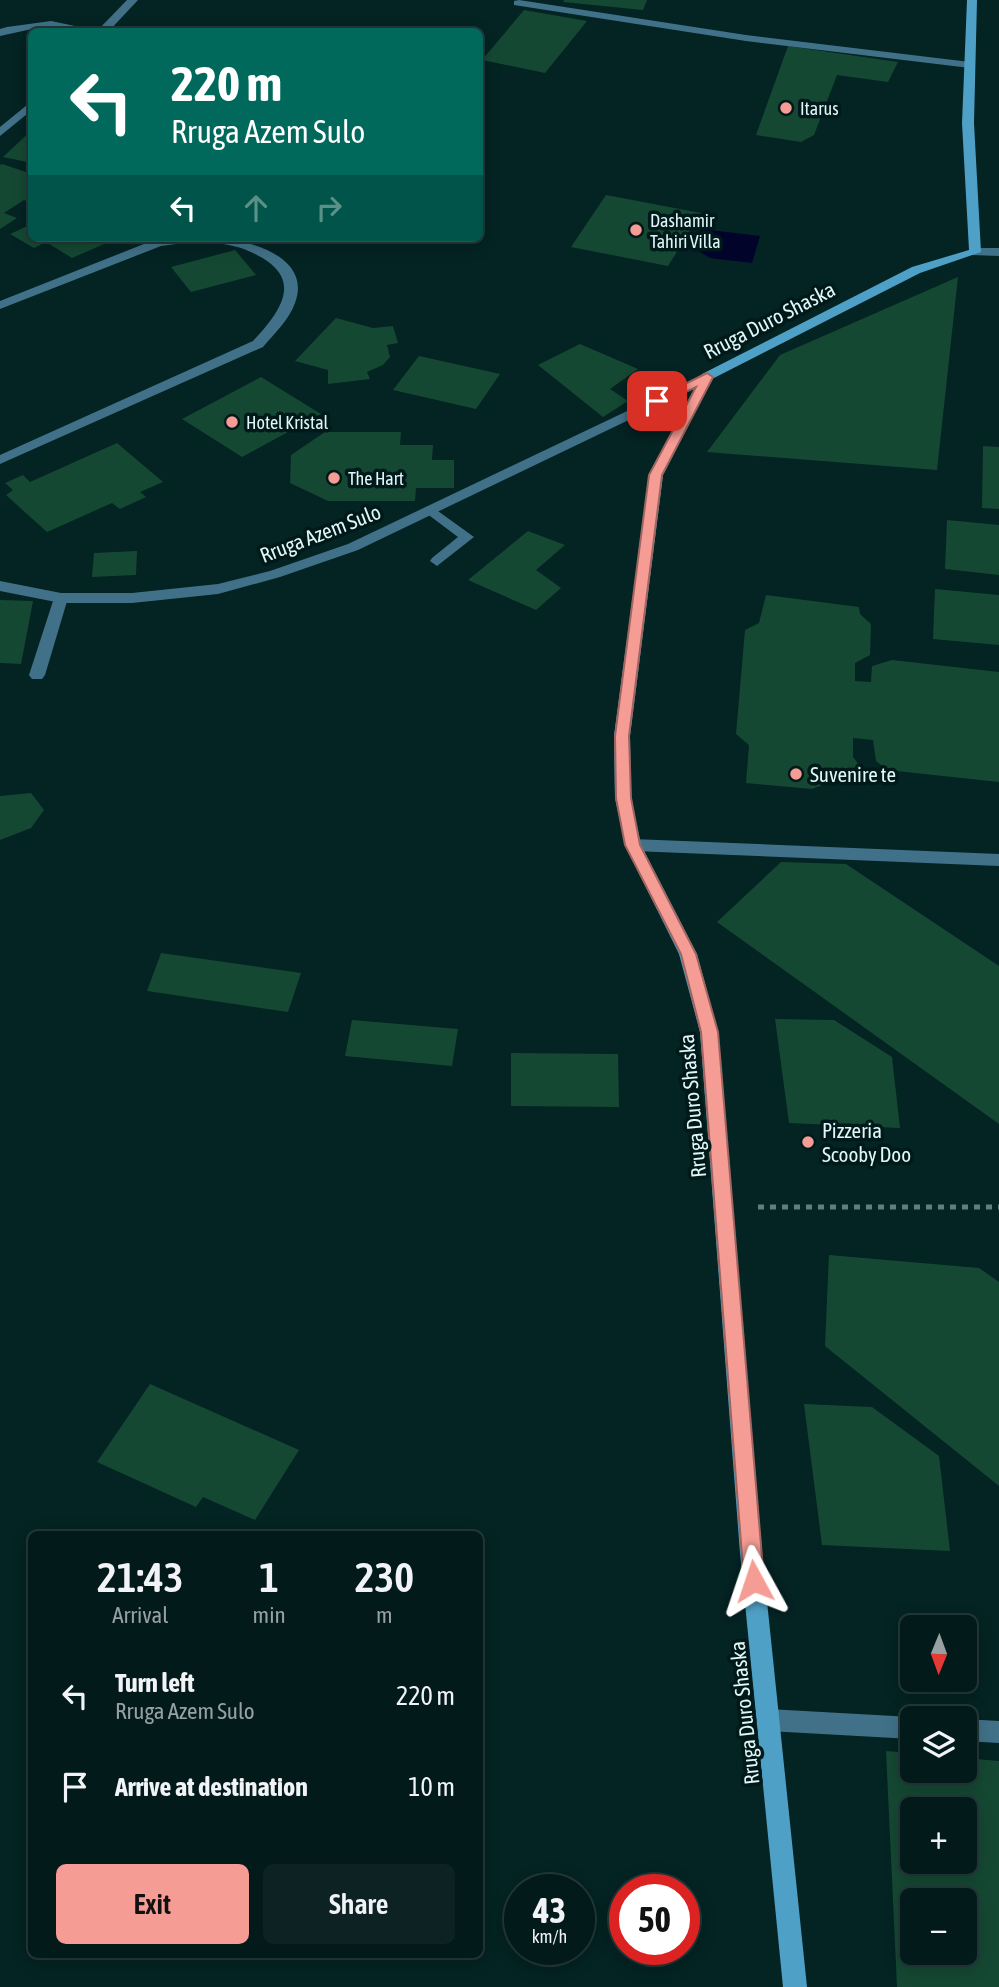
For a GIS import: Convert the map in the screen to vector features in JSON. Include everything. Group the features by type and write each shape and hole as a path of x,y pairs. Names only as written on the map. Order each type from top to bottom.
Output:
{"main road":[{"path":"972,0 968,124 975,252"},
{"name":"Rruga Duro Shaska","path":"794,1987 768,1720 709,1032 688,954 633,845 623,798 622,736 656,475 707,377 916,270 975,252"}],"street":[{"path":"105,28 133,0"},
{"path":"518,3 746,38 970,65"},
{"path":"0,33 36,23 65,24 73,28"},
{"path":"0,133 28,108"},
{"path":"0,305 165,242"},
{"path":"0,460 258,344 275,329 288,309 293,291 290,274 274,257 250,245 235,242"},
{"path":"975,252 999,251"},
{"name":"Rruga Azem Sulo","path":"0,586 61,598 132,598 218,589 275,574 353,547 707,377"},
{"path":"430,510 467,537 437,561"},
{"path":"37,675 61,598"},
{"path":"633,845 999,860"},
{"path":"768,1720 900,1727"},
{"path":"977,1731 999,1732"}],"path":[{"path":"723,1207 999,1207"}],"water":[{"path":"701,229 760,236 752,263 710,258 695,249"}],"building":[{"path":"647,0 643,10 563,2"},
{"path":"524,10 587,21 545,73 483,59"},
{"path":"788,46 898,62 888,82 837,75 814,135 801,142 756,135"},
{"path":"28,134 28,162 3,157"},
{"path":"0,165 28,173 28,202 24,200 4,213 17,218 0,229"},
{"name":"Dashamir Tahiri Villa","path":"606,195 701,213 668,266 571,247"},
{"path":"28,226 28,242 46,242 34,248 10,234"},
{"path":"46,242 104,244 72,258"},
{"path":"235,250 256,275 191,292 171,267"},
{"path":"958,277 937,470 707,452 780,355"},
{"path":"336,318 373,328 393,326 398,343 387,345 390,357 383,365 367,372 370,379 328,384 328,370 295,361"},
{"path":"580,344 638,369 610,389 628,401 603,417 538,365"},
{"path":"419,356 500,374 476,409 393,390"},
{"path":"261,377 321,414 242,457 182,419"},
{"path":"325,432 401,432 400,445 433,445 432,460 454,460 454,488 416,488 415,501 328,501 290,483 291,455"},
{"path":"117,443 163,482 140,492 146,497 120,509 112,503 47,532 6,495 13,490 5,483 23,475 30,482"},
{"path":"983,446 999,447 999,509 982,508"},
{"path":"947,520 999,525 999,575 945,569"},
{"path":"528,531 565,545 536,570 561,588 536,610 468,580"},
{"path":"137,551 136,575 92,577 94,553"},
{"path":"935,589 999,595 999,645 933,639"},
{"path":"766,595 859,607 860,614 871,624 870,655 855,663 855,681 871,682 872,666 892,660 999,672 999,782 887,770 876,761 873,740 853,738 853,757 860,766 857,783 830,782 812,789 746,783 749,745 736,734 745,630 759,623"},
{"path":"0,600 33,601 21,664 0,663"},
{"path":"31,793 44,810 31,828 0,840 0,796"},
{"path":"781,862 846,864 999,966 999,1124 717,922"},
{"path":"161,953 301,973 288,1012 147,991"},
{"path":"775,1019 834,1020 892,1057 900,1128 789,1123"},
{"path":"352,1020 458,1029 452,1066 345,1056"},
{"path":"511,1053 618,1054 619,1107 511,1106"},
{"path":"829,1255 979,1268 999,1282 999,1486 825,1346"},
{"path":"150,1384 299,1450 255,1520 203,1497 196,1507 97,1462"},
{"path":"804,1404 872,1407 939,1456 950,1551 822,1545"},
{"path":"886,1751 900,1752 900,1783 977,1783 977,1759 999,1761 999,1987 897,1987"}],"place":[{"name":"Itarus","path":"786,108"},
{"name":"Dashamir Tahiri Villa","path":"636,230"},
{"name":"Hotel Kristal","path":"232,422"},
{"name":"The Hart","path":"334,478"},
{"name":"Suvenire te","path":"796,774"},
{"name":"Pizzeria Scooby Doo","path":"808,1142"}],"route":[{"path":"657,401 707,377 656,475 622,736 623,798 633,845 688,954 709,1032 754,1581"}]}
